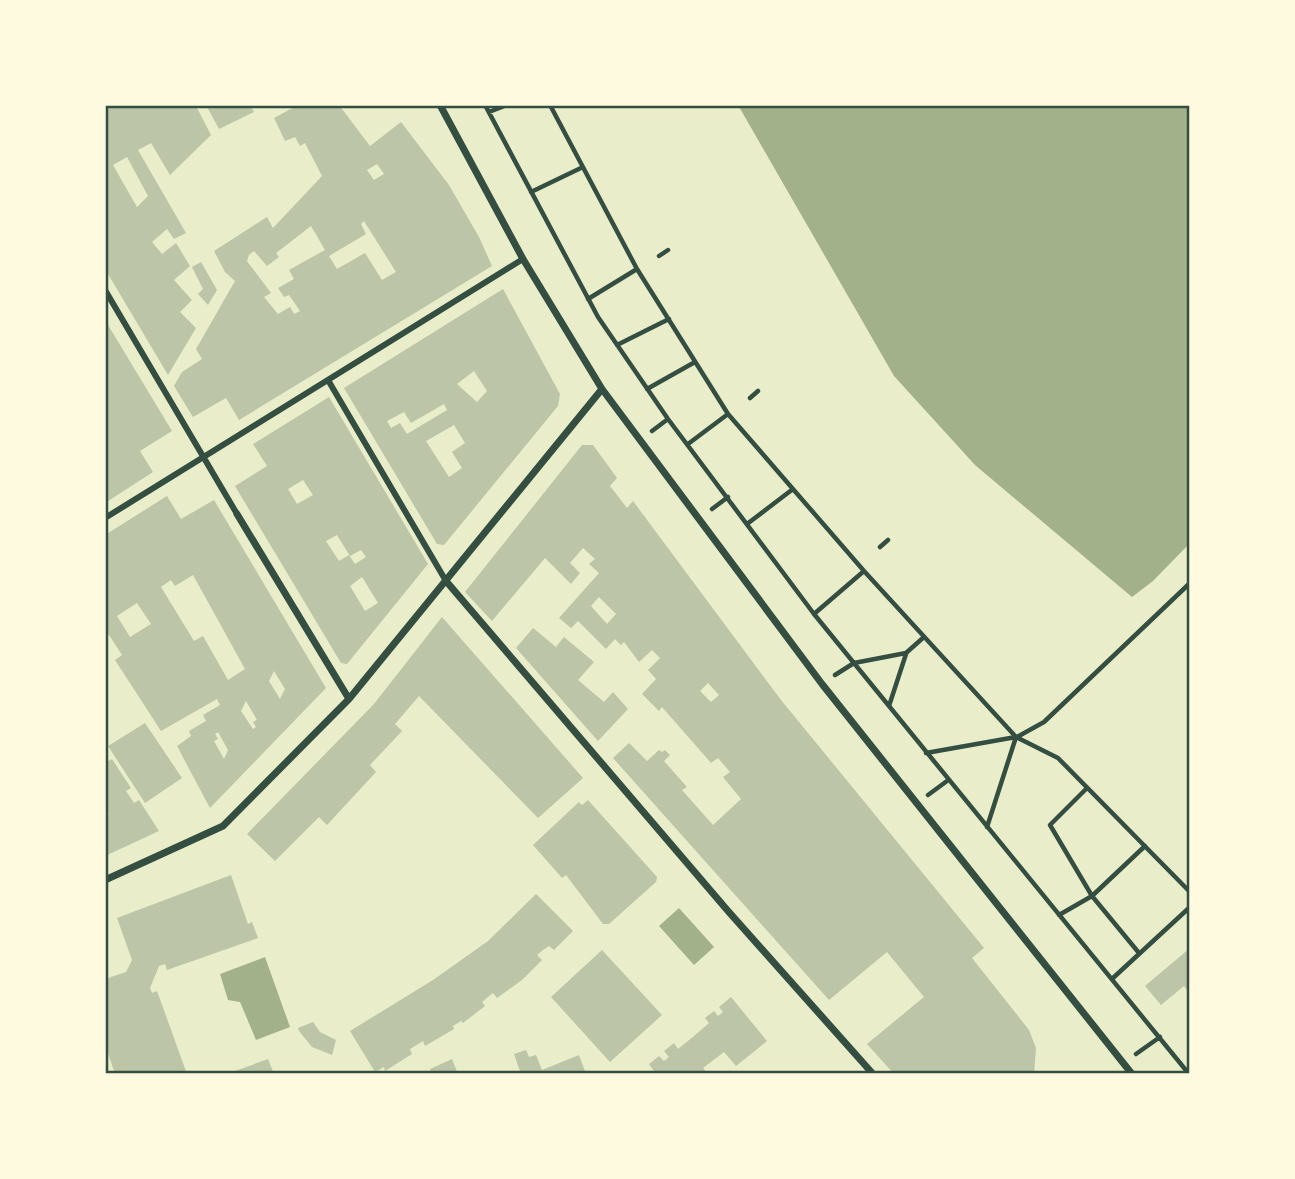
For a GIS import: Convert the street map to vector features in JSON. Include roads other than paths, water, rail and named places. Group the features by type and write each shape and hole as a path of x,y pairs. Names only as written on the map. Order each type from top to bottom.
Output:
{"street":[{"path":"440,105 523,259 602,389 796,651 1132,1074"},
{"path":"105,518 523,259"},
{"path":"105,290 202,457 349,699"},
{"path":"328,380 446,581 728,911 873,1074"},
{"path":"105,880 223,825 349,699 602,389"}]}
